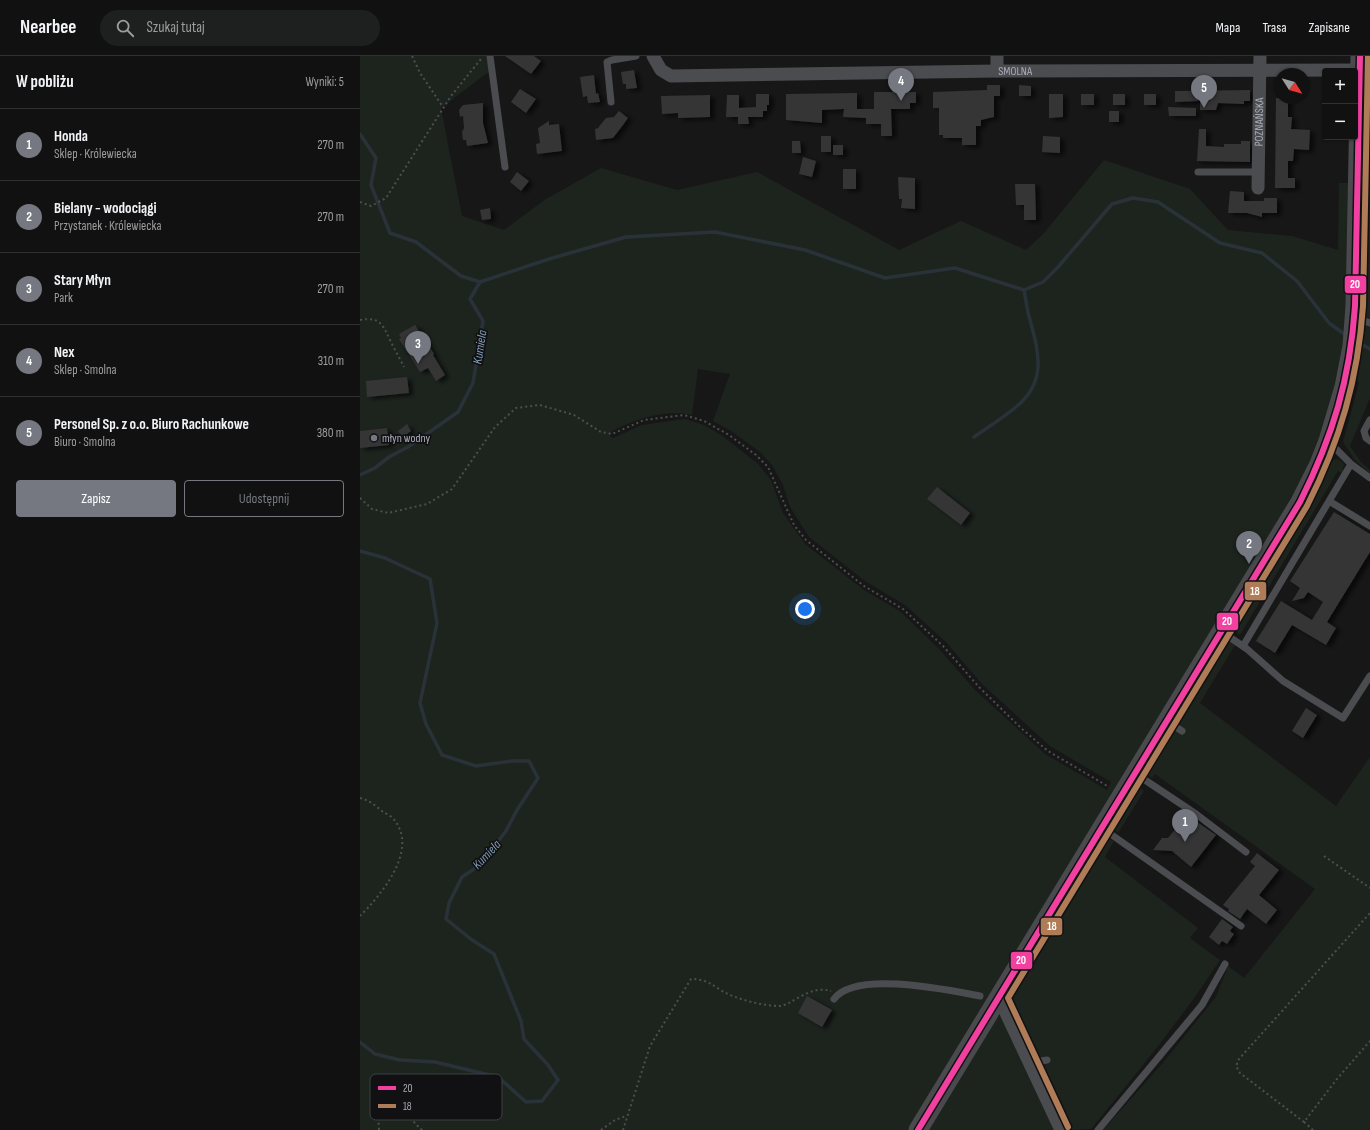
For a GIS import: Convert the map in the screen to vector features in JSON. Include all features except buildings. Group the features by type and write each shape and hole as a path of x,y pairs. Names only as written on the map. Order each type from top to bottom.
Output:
{"main road":[{"path":"918,1130 1122,795 1136,773 1174,726 1222,632 1300,502 1328,441 1344,387 1358,330 1364,197 1359,63"}],"street":[{"name":"SMOLNA","path":"653,56 661,70 671,76 997,71 1260,70 1359,63"},
{"path":"996,56 997,71"},
{"name":"POZNAŃSKA","path":"1258,188 1260,56"},
{"path":"999,998 1061,1130"}],"lane":[{"path":"490,56 505,167"},
{"path":"612,102 607,62 636,56"},
{"path":"1198,172 1259,172"},
{"path":"1370,420 1364,431 1366,438 1370,441"},
{"path":"1328,441 1351,464 1370,478"},
{"path":"1243,646 1351,464"},
{"path":"1329,501 1370,526"},
{"path":"1222,632 1243,646 1284,681 1343,718 1370,676"},
{"path":"1136,773 1196,814 1246,852"},
{"path":"1102,828 1241,926"},
{"path":"1098,1130 1166,1043 1202,1005 1225,964"},
{"path":"836,996 849,987 861,985 896,985 925,986 980,996"},
{"path":"1030,1063 1047,1060"}],"path":[{"path":"412,56 420,73 443,107"},
{"path":"360,202 372,206 386,198 443,107 483,56"},
{"path":"360,320 370,318 379,322 385,328 404,367"},
{"path":"360,498 372,509 388,513 427,504 452,490 495,427 516,408 540,405 574,415 601,432 612,434 644,420 684,415 704,421 729,435 756,454 768,467 794,525 806,540 864,586 903,609 943,646 979,687 1022,729 1048,751 1122,795"},
{"path":"360,798 368,800 395,821 402,834 402,854 386,888 360,916"},
{"path":"1324,856 1370,888"},
{"path":"1313,1130 1240,1073 1236,1066 1239,1059 1370,913"},
{"path":"622,1130 650,1046 691,979 702,979 728,994 752,1002 780,1007 801,995 823,989 836,996"},
{"path":"1304,1122 1337,1079 1370,1041"},
{"path":"601,1130 615,1120 626,1116"},
{"path":"378,1120 379,1130"},
{"path":"413,1120 422,1130"}],"shaded area":[{"path":"360,56 490,56 492,71 441,108 462,216 504,230 546,199 601,168 677,190 757,172 899,250 961,221 1026,250 1044,233 1104,160 1190,189 1228,230 1292,236 1338,250 1339,183 1352,183 1350,310 1342,369 1316,458 913,1130 360,1130","holes":["698,369 730,374 713,421 731,431 760,452 772,465 783,485 790,507 809,537 865,581 905,605 946,642 982,684 1050,746 1111,782 1107,790 1045,754 975,690 940,650 901,612 864,590 805,544 783,513 771,480 758,464 724,437 704,425 685,419 642,425 613,438 610,436 612,431 650,416 671,413 692,415"]},
{"path":"1365,56 1370,56 1370,398 1350,446 1361,462 1370,470 1370,474 1354,459 1343,442 1359,383 1354,372"},
{"path":"1338,459 1344,464 1342,473 1338,471 1240,635 1237,632 1239,626 1237,624 1333,460"},
{"path":"1225,642 1230,642 1235,645 1200,703 1336,806 1370,757 1370,1130 1103,1130 1162,1064 1216,997 1228,966 1244,978 1315,889 1155,774 1152,778 1147,775 1152,761 1172,729 1183,729 1177,719 1198,686 1205,680"},
{"path":"1139,787 1144,791 1118,833 1114,828"},
{"path":"1108,839 1114,841 1105,857 1198,928 1190,938 1220,960 1174,1025 1091,1129 1066,1130 1037,1066 1048,1062 1035,1060 1012,1009 1012,997 1015,984 1048,930 1079,887 1089,866"},
{"path":"1000,1016 1004,1018 1055,1130 925,1130 997,1017"}],"waterway":[{"path":"1367,174 1370,92"},
{"name":"Kumiela","path":"360,134 376,158 371,185 390,233 416,242 461,276 480,282"},
{"path":"480,282 549,259 626,237 715,232 805,250 885,278 955,268 1024,290 1043,282 1058,267 1112,204 1133,198 1158,202 1220,243 1262,253 1297,281 1329,323 1347,336"},
{"path":"1365,309 1367,234"},
{"name":"Kumiela","path":"360,475 375,468 389,457 408,447 458,412 473,383 483,321 470,299 480,282"},
{"path":"974,437 1016,407 1033,388 1038,366 1038,355 1024,290"},
{"path":"1357,342 1370,349"},
{"name":"Kumiela","path":"360,551 385,558 430,579 437,623 420,703 426,724 442,755 476,766 512,761 529,761 538,778 517,810 506,831 480,865 462,877 449,903 446,919 472,940 494,954 521,1021 524,1039 548,1065 558,1080 542,1101 526,1102 502,1081"},
{"name":"Kumiela","path":"360,1042 375,1054 400,1060 435,1062 485,1074"}],"transit line":[{"name":"20","path":"918,1130 1300,502 1322,454 1338,407 1353,333 1355,306 1360,56"},
{"name":"18","path":"1068,1127 1008,998 1307,506 1329,458 1346,409 1361,333 1363,306 1368,56"}],"place":[{"name":"Nex","path":"901,101"},
{"name":"Personel Sp. z o.o. Biuro Rachunkowe","path":"1204,108"},
{"name":"Stary Młyn","path":"418,364"},
{"name":"młyn wodny","path":"374,438"},
{"name":"Bielany - wodociągi","path":"1249,564"},
{"name":"Honda","path":"1185,842"}]}
